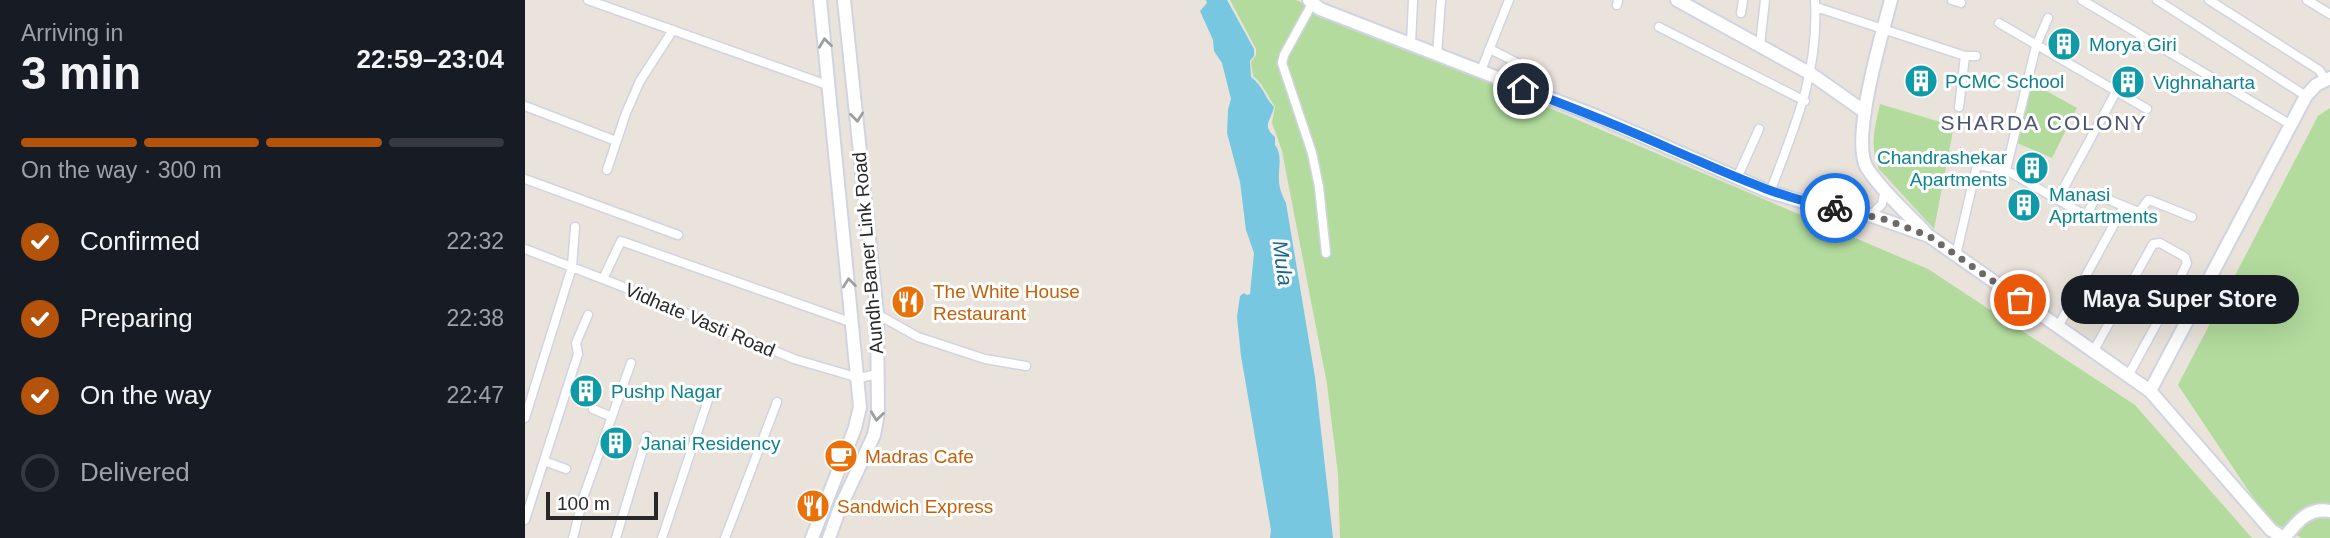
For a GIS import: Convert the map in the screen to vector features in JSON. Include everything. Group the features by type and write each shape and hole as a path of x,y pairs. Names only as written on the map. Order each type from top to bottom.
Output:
{"street":[{"path":"587,0 830,86 853,78"},
{"name":"Aundh-Baner Link Road","path":"813,538 855,428 860,407 820,0"},
{"name":"Aundh-Baner Link Road","path":"829,538 874,435 878,413 877,314 844,0"},
{"path":"1411,44 1413,0"},
{"path":"1437,55 1441,0"},
{"path":"1481,73 1509,0"},
{"path":"1741,13 1743,0"},
{"path":"1760,46 1765,0"},
{"path":"1891,0 1862,131 1863,159 1885,189 1929,236 2150,391 2271,530 2284,538 2305,515 2314,510 2330,511"},
{"path":"2082,0 2291,125"},
{"path":"2157,0 2306,96"},
{"path":"2150,391 2306,96 2327,78 2319,70 2209,0"},
{"path":"2307,0 2330,14"},
{"path":"1326,253 1312,153 1282,63 1310,2 1481,73 1596,116 1770,192 1804,202 1871,215 1929,236"},
{"path":"1683,2 1811,74 1865,112"},
{"path":"1770,192 1805,102 1811,74 1815,4 1883,29 1976,57"},
{"path":"2006,170 2036,46 2048,18"},
{"path":"1999,23 2147,109"},
{"path":"1659,27 1805,102"},
{"path":"607,170 640,81 673,30"},
{"path":"1490,49 1525,67"},
{"path":"1959,107 1965,55"},
{"path":"2057,200 2116,92"},
{"path":"525,106 617,141"},
{"path":"1737,178 1759,128"},
{"path":"1956,255 1977,165 2006,170 2084,214 2095,199 2102,197 2140,211 2148,200 2153,201 2192,217"},
{"path":"525,179 678,235"},
{"path":"1871,215 1882,204 1885,189"},
{"path":"2059,326 2124,206"},
{"path":"525,418 572,267 575,227"},
{"path":"603,279 621,241 853,323"},
{"path":"2093,352 2153,244 2160,243 2185,257 2187,264 2169,301 2127,376"},
{"name":"Vidhate Vasti Road","path":"525,249 786,356 859,378 877,374"},
{"path":"877,314 918,337 985,359 1026,366"},
{"path":"525,520 578,354 576,343 588,315"},
{"path":"573,538 583,498 631,363"},
{"path":"662,538 708,400"},
{"path":"725,538 777,402"},
{"path":"593,409 612,416"},
{"path":"616,538 647,436"},
{"path":"694,440 707,445"},
{"path":"544,461 566,469"}],"green space":[{"path":"1230,0 1296,0 1928,269 2135,405 2252,538 1340,538 1338,474 1327,384 1282,151 1272,123 1275,107 1253,76 1251,62 1256,55 1256,49"},
{"path":"2032,83 2077,108 2052,158 2017,143"},
{"path":"1880,104 1954,126 1934,229 1879,169 1874,145"},
{"path":"2330,108 2330,538 2302,538 2276,524 2256,502 2178,385 2318,116"}],"water":[{"name":"Mula","path":"1206,0 1227,0 1254,49 1254,56 1250,61 1251,77 1274,107 1268,126 1275,137 1279,153 1280,186 1286,203 1315,377 1333,538 1270,538 1271,530 1241,356 1237,317 1240,296 1244,293 1250,294 1254,253 1246,230 1240,182 1227,133 1231,99 1222,63 1214,51 1213,40 1200,11 1207,3"}],"way so far":[{"path":"1835,208 1861,212 1929,236 2020,300"}],"place":[{"name":"Morya Giri","path":"2064,44"},
{"name":"PCMC School","path":"1921,81"},
{"name":"Vighnaharta","path":"2128,82"},
{"name":"Chandrashekar Apartments","path":"2032,168"},
{"name":"Manasi Aprtartments","path":"2024,205"},
{"name":"Maya Super Store","path":"2020,300"},
{"name":"The White House Restaurant","path":"908,302"},
{"name":"Pushp Nagar","path":"586,391"},
{"name":"Janai Residency","path":"616,443"},
{"name":"Madras Cafe","path":"841,456"},
{"name":"Sandwich Express","path":"813,506"}],"district":[{"name":"SHARDA COLONY","path":"2044,122"}],"route":[{"path":"1523,89 1596,116 1770,192 1835,208"}]}
